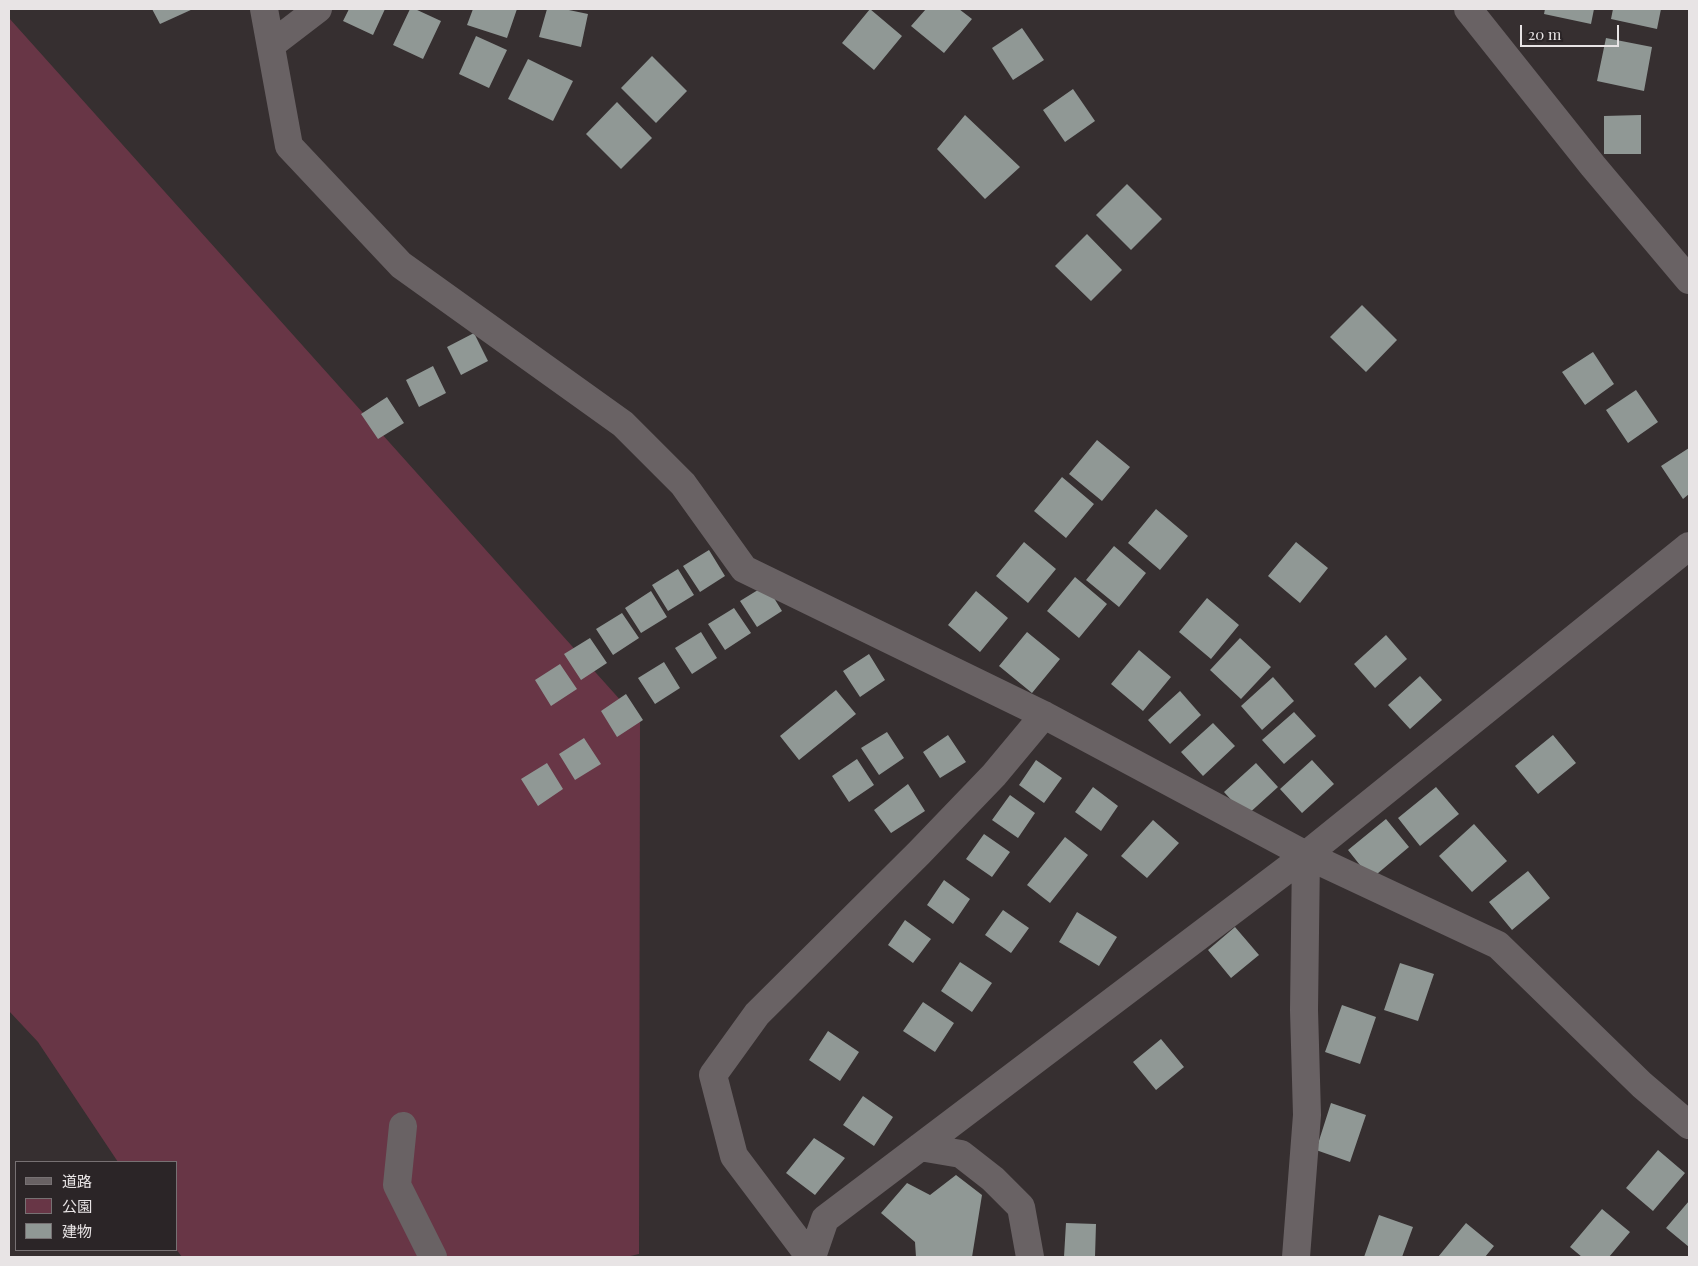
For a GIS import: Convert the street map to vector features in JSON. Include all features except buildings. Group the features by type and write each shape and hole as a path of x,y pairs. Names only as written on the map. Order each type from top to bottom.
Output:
{"street":[{"path":"264,9 289,146 339,202 401,266 623,424 683,484 744,569 1044,715 1306,855 1498,945 1642,1086 1689,1125"},
{"path":"271,45 318,9"},
{"path":"1468,9 1593,166 1689,280"},
{"path":"811,1257 825,1219 1306,855 1689,546"},
{"path":"811,1257 734,1156 713,1074 757,1014 919,853 994,775 1044,715"},
{"path":"1296,1257 1306,1115 1303,983 1306,855"},
{"path":"403,1126 397,1186 433,1257"},
{"path":"920,1147 961,1154 993,1179 1021,1207 1030,1257"}],"green space":[{"path":"9,18 640,722 639,1254 626,1257 182,1257 178,1251 178,1161 117,1161 38,1042 9,1011"}]}
